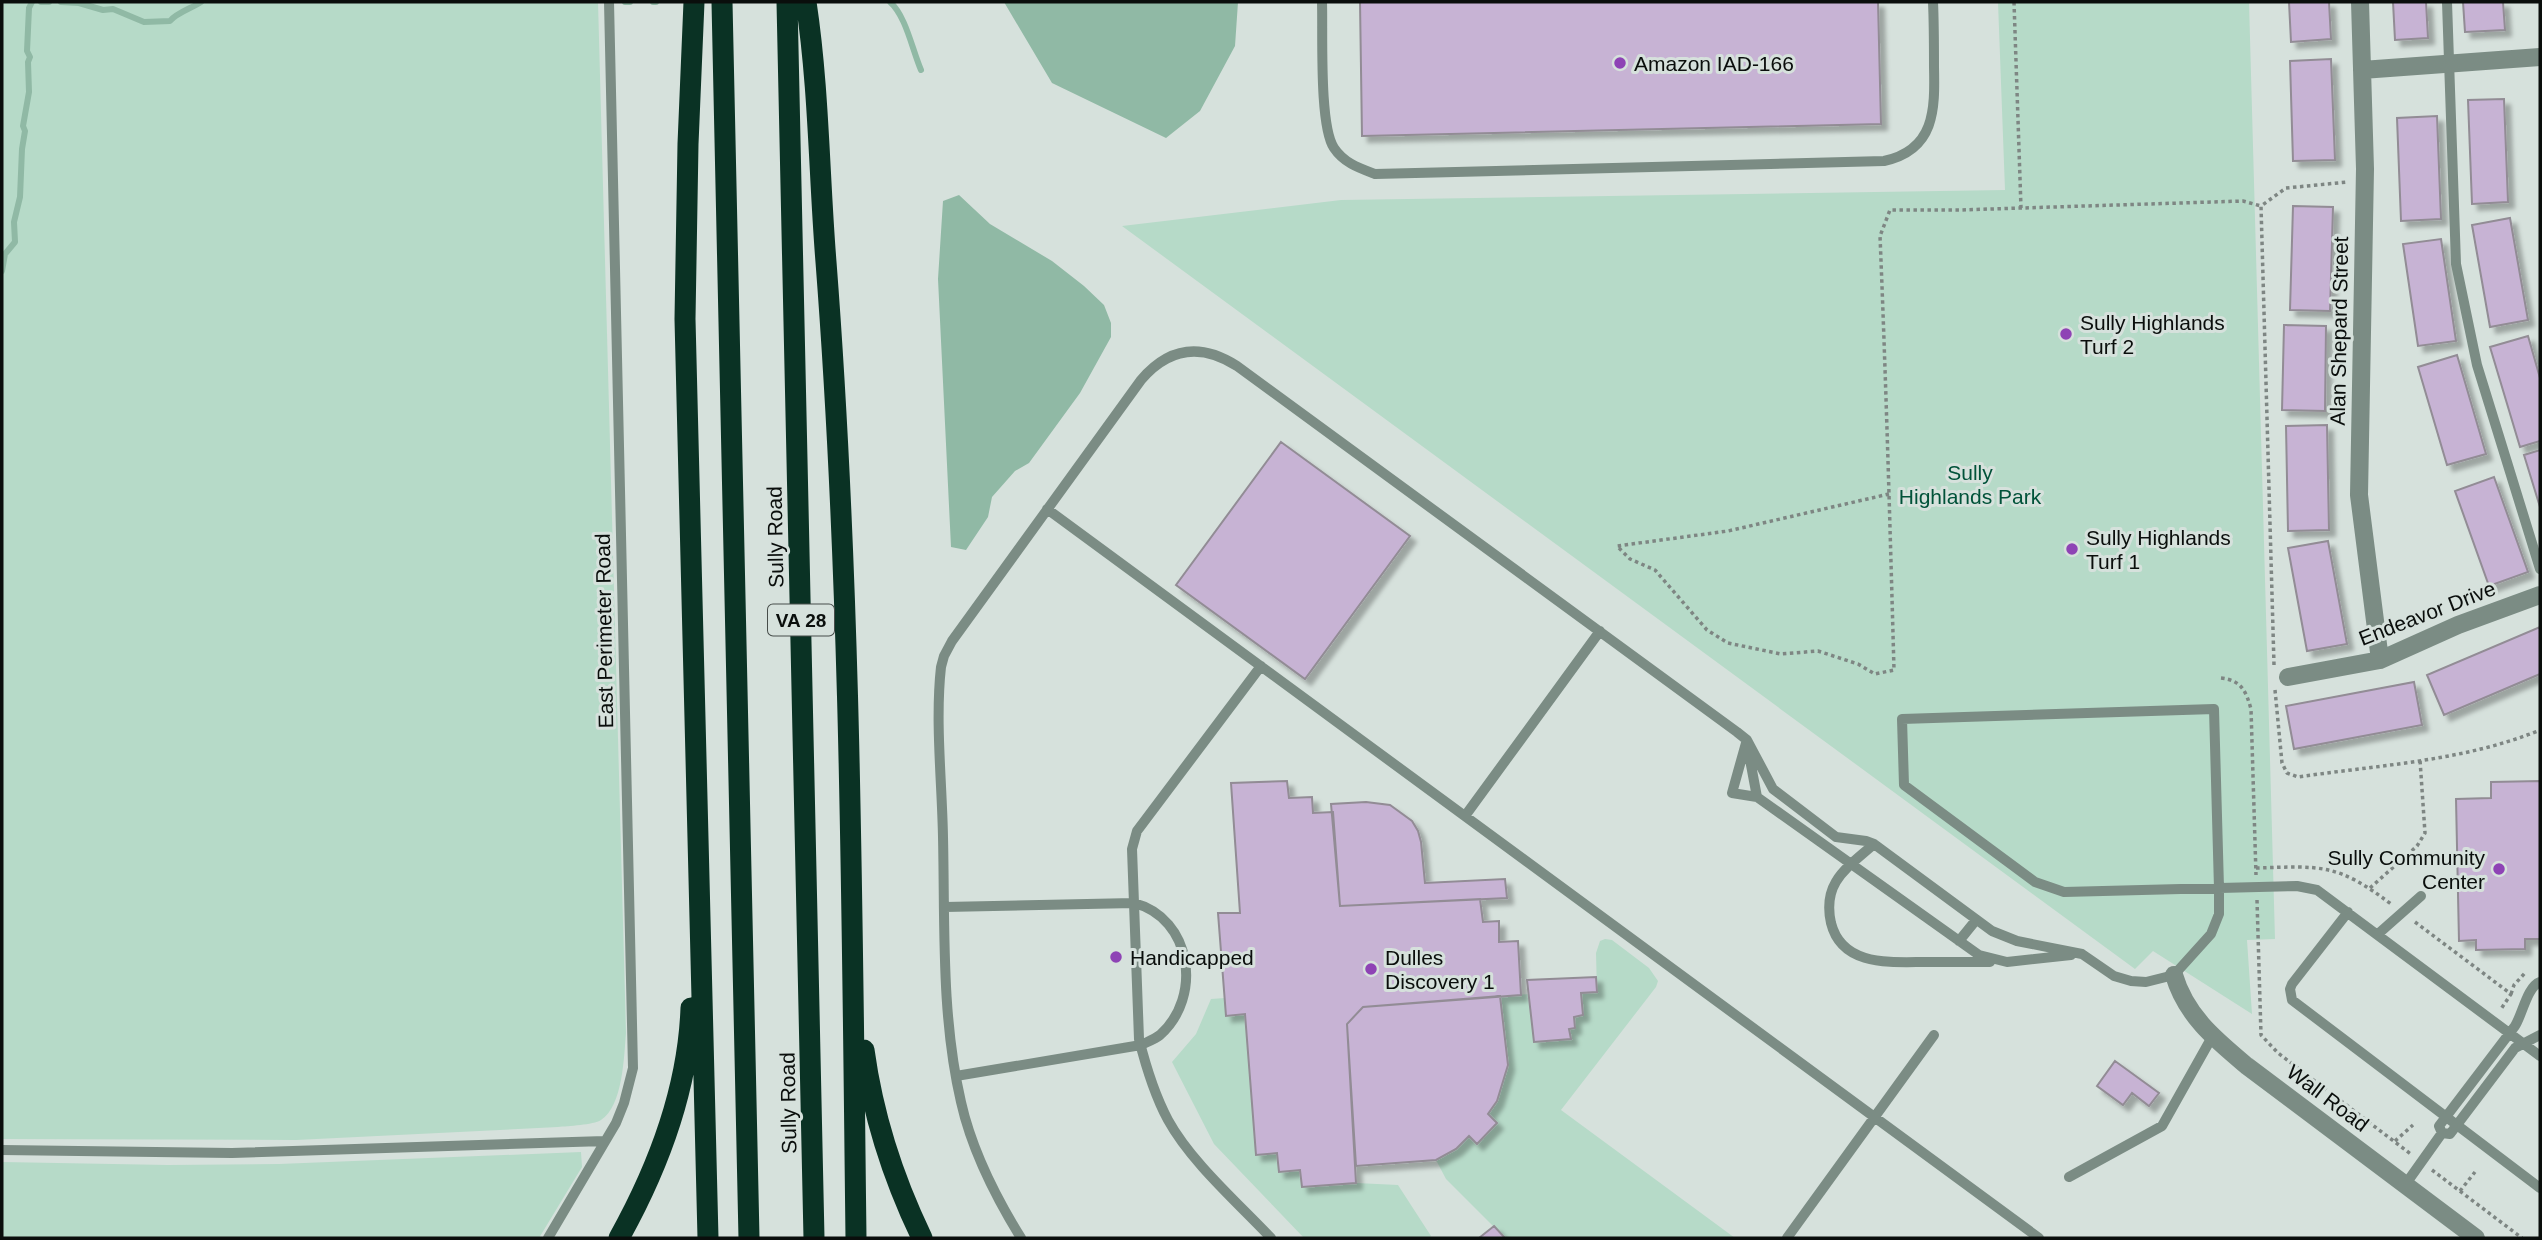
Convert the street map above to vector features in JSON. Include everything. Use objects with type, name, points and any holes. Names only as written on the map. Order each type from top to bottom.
[{"type":"highway","points":[[694,2],[685,319],[708,1238]]},
{"type":"highway","name":"Sully Road","points":[[722,2],[749,1238]]},
{"type":"highway","name":"Sully Road","points":[[787,2],[814,1238]]},
{"type":"highway","points":[[806,2],[815,59],[818,166],[839,438],[851,884],[856,1238]]},
{"type":"highway","points":[[618,1238],[645,1187],[665,1139],[683,1073],[691,1013],[692,929],[699,845]]},
{"type":"highway","points":[[851,884],[862,999],[863,1045],[873,1105],[895,1176],[922,1238]]},
{"type":"street","name":"Alan Shepard Street","points":[[2360,2],[2365,181],[2359,495],[2380,660]]},
{"type":"street","points":[[2362,70],[2540,57]]},
{"type":"street","name":"Endeavor Drive","points":[[2288,677],[2380,660],[2458,625],[2540,595]]},
{"type":"street","name":"Wall Road","points":[[2174,975],[2190,1011],[2212,1037],[2476,1238]]},
{"type":"lane","name":"East Perimeter Road","points":[[548,1238],[616,1123],[629,1086],[634,1037],[627,875],[609,2]]},
{"type":"lane","points":[[1322,2],[1325,126],[1334,148],[1342,157],[1351,165],[1375,174],[1871,161],[1901,157],[1913,150],[1923,137],[1935,104],[1933,2]]},
{"type":"lane","points":[[2447,2],[2456,264],[2477,365],[2540,569]]},
{"type":"lane","points":[[1021,1238],[977,1154],[961,1103],[948,1020],[940,690],[944,656],[1149,370],[1167,358],[1190,351],[1208,352],[1237,366],[1747,740],[1773,789],[1836,837],[1874,844],[1992,931],[2017,941],[2082,954],[2114,976],[2146,982],[2174,975],[2211,934],[2219,914],[2219,887],[2214,709],[1902,719],[1903,785],[2035,882],[2064,892],[2219,887],[2308,887],[2325,894],[2540,1056]]},
{"type":"lane","points":[[1047,509],[2039,1238]]},
{"type":"lane","points":[[1465,816],[1600,632]]},
{"type":"lane","points":[[1261,666],[1137,831],[1132,849],[1141,1045],[1156,1094],[1185,1145],[1271,1238]]},
{"type":"lane","points":[[1747,740],[1757,797]]},
{"type":"lane","points":[[1747,740],[1732,793],[1757,797],[1979,955],[2007,962]]},
{"type":"lane","points":[[1874,844],[1833,884],[1830,901],[1833,931],[1860,957],[1880,962],[2007,962],[2082,954]]},
{"type":"lane","points":[[2378,934],[2421,895]]},
{"type":"lane","points":[[945,907],[1134,903],[1145,905],[1168,923],[1177,936],[1185,955],[1187,971],[1184,992],[1173,1019],[1159,1035],[1141,1045],[956,1076]]},
{"type":"lane","points":[[2348,912],[2292,984],[2292,1000],[2540,1188]]},
{"type":"lane","points":[[1959,941],[1976,920]]},
{"type":"lane","points":[[2442,1133],[2439,1126],[2510,1033],[2524,1012],[2534,984],[2540,982]]},
{"type":"lane","points":[[1787,1238],[1934,1035]]},
{"type":"lane","points":[[2442,1133],[2450,1134],[2515,1048],[2540,1035]]},
{"type":"lane","points":[[2068,1177],[2162,1126],[2212,1037]]},
{"type":"lane","points":[[2405,1185],[2442,1133]]},
{"type":"lane","points":[[2,1150],[232,1153],[605,1141]]},
{"type":"path","points":[[2014,2],[2021,208]]},
{"type":"path","points":[[2260,206],[2286,188],[2365,181]]},
{"type":"path","points":[[1889,494],[1728,531],[1618,546],[1630,559],[1655,570],[1707,630],[1728,643],[1781,654],[1818,651],[1858,664],[1875,674],[1894,670],[1889,494],[1880,236],[1891,210],[2243,201],[2260,206]]},
{"type":"path","points":[[2260,206],[2276,706],[2282,764],[2287,773],[2298,777],[2463,754],[2540,730]]},
{"type":"path","points":[[2221,678],[2237,682],[2244,689],[2251,709],[2256,877]]},
{"type":"path","points":[[2370,888],[2417,846],[2425,833],[2420,760]]},
{"type":"path","points":[[2256,868],[2320,867],[2351,876],[2392,905]]},
{"type":"path","points":[[2257,900],[2261,1035],[2278,1053],[2406,1150]]},
{"type":"path","points":[[2415,922],[2511,994],[2499,1013]]},
{"type":"path","points":[[2395,1141],[2413,1125]]},
{"type":"path","points":[[2460,1191],[2474,1172]]},
{"type":"path","points":[[2437,1174],[2522,1238]]},
{"type":"green space","points":[[2,2],[598,2],[626,1033],[618,1092],[614,1104],[601,1120],[558,1127],[296,1140],[2,1139]]},
{"type":"green space","name":"Sully Highlands Park","points":[[1998,2],[2249,2],[2275,939],[2247,940],[2252,1014],[2153,951],[2135,969],[1122,226],[1341,200],[2005,190]]},
{"type":"green space","points":[[1612,940],[1649,968],[1658,981],[1561,1110],[1735,1238],[1505,1238],[1446,1179],[1436,1160],[1456,1149],[1469,1136],[1478,1144],[1497,1123],[1488,1114],[1497,1099],[1506,1071],[1506,1043],[1500,996],[1530,994],[1534,1041],[1570,1039],[1569,1029],[1575,1028],[1574,1017],[1581,993],[1597,992],[1596,953],[1600,941]]},
{"type":"green space","points":[[1225,998],[1227,1016],[1245,1014],[1256,1154],[1277,1153],[1300,1170],[1302,1187],[1356,1183],[1398,1185],[1431,1236],[1429,1238],[1304,1238],[1214,1144],[1172,1062],[1196,1034],[1211,999]]},
{"type":"green space","points":[[581,1152],[582,1167],[539,1238],[2,1238],[2,1162],[279,1164]]},
{"type":"shaded area","points":[[1004,2],[1238,2],[1235,46],[1200,111],[1166,138],[1052,83]]},
{"type":"shaded area","points":[[959,195],[990,224],[1052,261],[1084,286],[1104,305],[1111,323],[1111,337],[1080,393],[1029,463],[1015,471],[992,497],[988,517],[966,550],[951,547],[938,279],[943,201]]},
{"type":"building","name":"Amazon IAD-166","points":[[1360,2],[1878,2],[1881,124],[1362,136]]},
{"type":"building","points":[[2289,2],[2329,2],[2331,39],[2291,42]]},
{"type":"building","points":[[2393,2],[2426,2],[2428,38],[2395,40]]},
{"type":"building","points":[[2463,2],[2503,2],[2505,30],[2465,32]]},
{"type":"building","points":[[2331,59],[2335,160],[2293,161],[2290,61]]},
{"type":"building","points":[[2504,99],[2508,202],[2472,204],[2468,100]]},
{"type":"building","points":[[2437,116],[2441,219],[2401,221],[2397,118]]},
{"type":"building","points":[[2293,206],[2333,207],[2330,311],[2290,310]]},
{"type":"building","points":[[2510,218],[2528,320],[2490,327],[2472,225]]},
{"type":"building","points":[[2441,239],[2456,341],[2418,346],[2403,244]]},
{"type":"building","points":[[2284,325],[2326,326],[2325,411],[2282,410]]},
{"type":"building","points":[[2528,336],[2540,378],[2540,441],[2520,447],[2490,347]]},
{"type":"building","points":[[2457,355],[2486,454],[2447,465],[2418,367]]},
{"type":"building","points":[[2327,425],[2329,530],[2288,531],[2286,426]]},
{"type":"building","points":[[1281,442],[1410,536],[1305,679],[1176,585]]},
{"type":"building","points":[[2540,450],[2540,507],[2524,455]]},
{"type":"building","points":[[2494,477],[2528,572],[2489,586],[2455,491]]},
{"type":"building","points":[[2328,541],[2347,644],[2307,651],[2288,548]]},
{"type":"building","points":[[2540,627],[2540,674],[2444,715],[2427,675]]},
{"type":"building","points":[[2414,682],[2422,725],[2294,749],[2286,706]]},
{"type":"building","name":"Dulles Discovery 1","points":[[1287,781],[1289,798],[1312,797],[1313,813],[1333,812],[1340,906],[1480,899],[1483,922],[1499,921],[1499,942],[1518,941],[1521,995],[1363,1007],[1347,1024],[1356,1183],[1302,1187],[1300,1170],[1279,1172],[1277,1153],[1256,1155],[1245,1014],[1226,1016],[1218,913],[1240,913],[1231,783]]},
{"type":"building","name":"Sully Community Center","points":[[2540,781],[2540,939],[2525,939],[2525,949],[2476,950],[2476,940],[2459,941],[2456,799],[2491,798],[2491,782]]},
{"type":"building","points":[[1366,802],[1390,805],[1412,821],[1421,842],[1425,883],[1505,879],[1507,898],[1340,906],[1331,804]]},
{"type":"building","points":[[1596,977],[1597,992],[1581,993],[1583,1015],[1574,1017],[1575,1028],[1569,1029],[1571,1039],[1534,1042],[1527,980]]},
{"type":"building","points":[[1500,996],[1508,1065],[1497,1101],[1488,1114],[1497,1123],[1477,1144],[1469,1136],[1456,1149],[1436,1160],[1356,1166],[1347,1024],[1363,1007]]},
{"type":"building","points":[[2115,1061],[2159,1093],[2149,1106],[2132,1093],[2123,1105],[2097,1086]]},
{"type":"building","points":[[1494,1226],[1505,1238],[1479,1238]]},
{"type":"waterway","points":[[2,271],[5,254],[15,242],[14,222],[20,197],[25,131],[23,126],[29,92],[30,57],[27,51],[29,8],[32,2]]},
{"type":"waterway","points":[[41,2],[49,2]]},
{"type":"waterway","points":[[61,2],[79,3],[103,10],[113,9],[144,22],[170,21],[201,2]]},
{"type":"waterway","points":[[625,2],[630,2]]},
{"type":"waterway","points":[[890,2],[904,24],[921,70]]},
{"type":"place","name":"Amazon IAD-166","points":[[1620,63]]},
{"type":"place","name":"Sully Highlands Turf 2","points":[[2066,334]]},
{"type":"place","name":"Sully Highlands Turf 1","points":[[2072,549]]},
{"type":"place","name":"Sully Community Center","points":[[2499,869]]},
{"type":"place","name":"Handicapped","points":[[1116,957]]},
{"type":"place","name":"Dulles Discovery 1","points":[[1371,969]]}]
